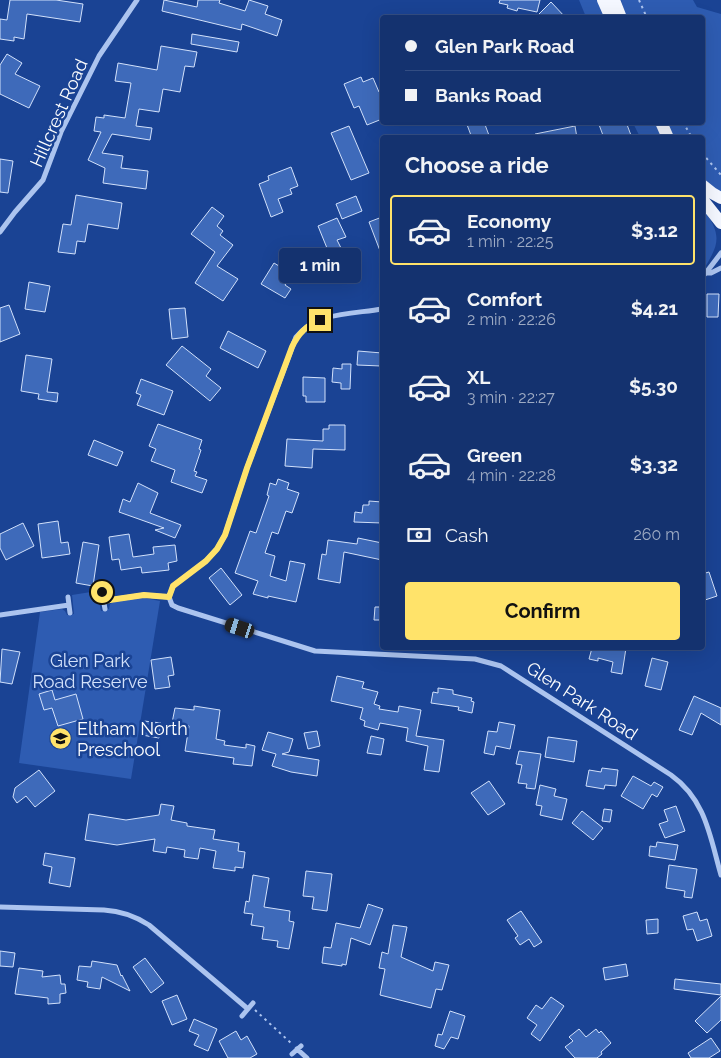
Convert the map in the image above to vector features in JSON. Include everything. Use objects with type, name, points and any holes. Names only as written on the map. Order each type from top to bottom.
[{"type":"main road","points":[[603,0],[610,15]]},
{"type":"main road","points":[[614,0],[621,15]]},
{"type":"main road","points":[[705,187],[721,198]]},
{"type":"main road","points":[[705,203],[721,223]]},
{"type":"street","name":"Hillcrest Road","points":[[0,232],[43,180],[61,132],[99,56],[137,0]]},
{"type":"street","points":[[705,273],[721,253]]},
{"type":"street","points":[[705,274],[712,273],[721,268]]},
{"type":"street","points":[[103,601],[144,595],[169,597],[173,586],[206,561],[217,549],[225,535],[247,468],[296,338],[304,329],[320,320],[380,309]]},
{"type":"street","points":[[102,592],[104,609]]},
{"type":"street","points":[[68,597],[70,613]]},
{"type":"street","name":"Glen Park Road","points":[[169,597],[170,602],[178,608],[315,651],[475,659],[501,666],[671,775],[684,786],[695,798],[703,813],[721,875]]},
{"type":"street","points":[[0,615],[69,605]]},
{"type":"street","points":[[0,907],[104,910],[134,916],[149,925],[251,1006],[242,1016]]},
{"type":"street","points":[[292,1054],[299,1048],[307,1058]]},
{"type":"path","points":[[639,0],[646,15]]},
{"type":"path","points":[[705,156],[721,174]]},
{"type":"path","points":[[251,1006],[299,1048]]},
{"type":"green space","points":[[579,0],[599,0],[607,15],[585,15]]},
{"type":"green space","points":[[621,0],[693,0],[697,7],[721,14],[721,193],[705,181],[705,135],[672,135],[667,125],[705,125],[705,15],[625,15]]},
{"type":"green space","points":[[634,125],[657,125],[661,135],[639,135]]},
{"type":"green space","points":[[705,211],[715,231],[716,244],[705,267]]},
{"type":"green space","name":"Glen Park Road Reserve","points":[[97,591],[101,611],[109,609],[110,604],[114,602],[144,598],[160,601],[131,779],[19,763],[40,612],[62,609],[67,615],[74,614],[72,595]]},
{"type":"building","points":[[10,0],[56,0],[83,4],[80,22],[27,14],[24,39],[14,37],[14,41],[0,39],[0,19],[7,20]]},
{"type":"building","points":[[164,0],[197,7],[198,0],[220,0],[219,3],[245,11],[249,0],[268,6],[265,14],[282,20],[277,36],[242,24],[241,30],[162,11]]},
{"type":"building","points":[[500,0],[540,0],[537,12],[518,8],[517,11],[507,8],[508,5],[499,3]]},
{"type":"building","points":[[551,2],[563,15],[538,15]]},
{"type":"building","points":[[192,34],[239,42],[237,52],[191,44]]},
{"type":"building","points":[[161,46],[197,52],[194,67],[185,66],[180,92],[163,89],[159,112],[139,109],[136,126],[152,128],[150,140],[112,134],[102,153],[123,156],[121,168],[148,171],[146,189],[103,183],[105,168],[88,160],[101,132],[94,131],[96,117],[104,118],[104,115],[125,118],[131,83],[115,81],[118,63],[157,70]]},
{"type":"building","points":[[7,54],[22,63],[15,74],[40,86],[29,108],[0,94],[0,65]]},
{"type":"building","points":[[361,77],[363,82],[373,78],[380,91],[380,120],[367,125],[359,106],[354,108],[344,84]]},
{"type":"building","points":[[467,125],[485,125],[489,135],[471,135]]},
{"type":"building","points":[[599,125],[627,125],[631,135],[603,135]]},
{"type":"building","points":[[349,126],[369,173],[351,180],[331,133]]},
{"type":"building","points":[[575,126],[576,135],[535,135]]},
{"type":"building","points":[[0,159],[13,161],[8,193],[0,192]]},
{"type":"building","points":[[291,167],[298,186],[290,189],[292,194],[278,199],[283,212],[271,217],[259,184],[269,180],[268,176]]},
{"type":"building","points":[[76,195],[122,203],[118,229],[88,224],[85,242],[77,241],[75,254],[58,252],[63,224],[71,225]]},
{"type":"building","points":[[356,196],[362,211],[342,219],[336,204]]},
{"type":"building","points":[[212,207],[224,216],[217,226],[223,231],[220,235],[233,245],[217,266],[238,279],[223,301],[195,283],[215,252],[191,234]]},
{"type":"building","points":[[337,218],[346,237],[337,240],[341,248],[329,253],[318,226]]},
{"type":"building","points":[[380,218],[380,251],[369,222]]},
{"type":"building","points":[[274,263],[292,274],[285,285],[291,289],[285,298],[261,284]]},
{"type":"building","points":[[29,282],[50,286],[45,312],[25,309]]},
{"type":"building","points":[[707,294],[719,294],[718,317],[707,317]]},
{"type":"building","points":[[9,305],[20,334],[0,342],[0,308]]},
{"type":"building","points":[[185,308],[188,337],[172,339],[169,309]]},
{"type":"building","points":[[228,331],[266,351],[258,368],[220,348]]},
{"type":"building","points":[[182,346],[211,369],[206,376],[221,388],[210,401],[166,365]]},
{"type":"building","points":[[358,351],[380,353],[380,366],[357,365]]},
{"type":"building","points":[[26,355],[52,359],[47,392],[58,393],[57,402],[38,399],[39,394],[21,391]]},
{"type":"building","points":[[342,364],[351,364],[350,389],[341,389],[341,383],[332,382],[333,368],[342,369]]},
{"type":"building","points":[[303,377],[325,378],[325,402],[306,402],[306,396],[303,396]]},
{"type":"building","points":[[141,379],[173,391],[164,415],[137,405],[141,395],[136,393]]},
{"type":"building","points":[[158,424],[202,440],[199,449],[201,450],[194,471],[197,472],[195,476],[207,480],[202,493],[171,482],[175,470],[151,461],[156,449],[149,446]]},
{"type":"building","points":[[329,425],[345,425],[345,450],[313,449],[312,468],[285,466],[287,439],[323,441],[323,429],[329,429]]},
{"type":"building","points":[[94,440],[123,452],[117,466],[88,455]]},
{"type":"building","points":[[278,479],[289,483],[287,489],[299,493],[292,513],[286,511],[278,534],[272,532],[265,553],[275,556],[270,576],[286,581],[290,561],[305,564],[296,602],[253,594],[258,581],[235,573],[250,531],[256,533],[269,496],[267,495],[270,483],[276,485]]},
{"type":"building","points":[[138,483],[158,493],[150,513],[181,525],[175,538],[155,530],[164,528],[119,512],[123,499],[130,502]]},
{"type":"building","points":[[369,501],[380,502],[380,523],[354,522],[355,512],[362,513],[363,505],[369,505]]},
{"type":"building","points":[[58,521],[61,543],[68,542],[70,554],[42,558],[38,524]]},
{"type":"building","points":[[23,523],[34,546],[6,560],[0,548],[0,534]]},
{"type":"building","points":[[129,534],[133,557],[154,554],[153,547],[175,545],[177,561],[168,563],[169,570],[142,573],[141,567],[121,570],[119,559],[112,560],[109,537]]},
{"type":"building","points":[[358,538],[380,543],[380,560],[344,552],[340,583],[318,579],[322,554],[326,555],[328,540],[357,544]]},
{"type":"building","points":[[83,542],[99,545],[93,586],[76,583]]},
{"type":"building","points":[[221,568],[242,595],[230,605],[209,578]]},
{"type":"building","points":[[709,572],[717,596],[705,600],[705,573]]},
{"type":"building","points":[[375,607],[380,607],[380,620],[374,620]]},
{"type":"building","points":[[2,649],[20,652],[12,684],[0,682]]},
{"type":"building","points":[[591,650],[626,650],[622,674],[611,672],[613,662],[598,658],[598,661],[589,659]]},
{"type":"building","points":[[171,657],[174,675],[168,676],[170,687],[155,689],[151,660]]},
{"type":"building","points":[[652,658],[668,662],[661,690],[645,686]]},
{"type":"building","points":[[337,676],[364,682],[362,688],[378,692],[374,704],[380,706],[379,709],[398,712],[399,706],[421,710],[416,736],[444,740],[439,772],[424,770],[428,746],[406,741],[408,728],[380,723],[378,730],[364,726],[365,721],[360,719],[363,708],[331,701]]},
{"type":"building","points":[[438,688],[453,690],[453,694],[472,698],[471,701],[474,702],[472,713],[458,710],[459,707],[431,703],[433,692],[438,693]]},
{"type":"building","points":[[52,690],[55,700],[76,694],[83,719],[58,726],[52,708],[44,710],[39,694]]},
{"type":"building","points":[[694,696],[721,708],[721,725],[701,713],[692,735],[679,730]]},
{"type":"building","points":[[194,706],[220,710],[216,739],[225,741],[224,745],[246,748],[246,744],[255,746],[252,766],[233,764],[234,758],[185,751],[189,726],[172,723],[175,708],[194,710]]},
{"type":"building","points":[[144,721],[161,723],[159,738],[142,735]]},
{"type":"building","points":[[499,722],[515,725],[510,749],[496,746],[494,755],[484,753],[488,731],[497,732]]},
{"type":"building","points":[[317,731],[320,746],[308,749],[304,733]]},
{"type":"building","points":[[268,732],[293,739],[289,752],[282,754],[319,760],[317,776],[291,772],[272,766],[276,754],[262,750]]},
{"type":"building","points":[[371,736],[384,739],[381,755],[367,753]]},
{"type":"building","points":[[548,737],[577,741],[574,762],[545,757]]},
{"type":"building","points":[[519,751],[541,754],[535,789],[526,788],[527,784],[518,783],[522,765],[516,764]]},
{"type":"building","points":[[602,768],[618,770],[616,786],[605,785],[604,789],[586,786],[589,770],[601,772]]},
{"type":"building","points":[[39,770],[55,791],[35,807],[26,796],[17,803],[13,797],[15,788]]},
{"type":"building","points":[[633,776],[651,786],[654,782],[663,787],[657,797],[652,794],[643,809],[621,796]]},
{"type":"building","points":[[489,781],[505,804],[488,815],[471,793]]},
{"type":"building","points":[[540,785],[556,789],[554,796],[567,799],[562,820],[540,815],[542,806],[536,805]]},
{"type":"building","points":[[161,804],[174,806],[171,820],[187,823],[187,826],[215,830],[213,839],[239,843],[238,851],[245,852],[243,868],[235,867],[235,871],[213,868],[216,851],[200,848],[198,859],[184,857],[185,850],[167,847],[166,853],[153,851],[155,839],[117,845],[85,840],[89,814],[126,820],[159,815]]},
{"type":"building","points":[[676,806],[685,831],[665,838],[659,824],[668,821],[664,810]]},
{"type":"building","points":[[604,809],[612,810],[610,822],[602,821]]},
{"type":"building","points":[[582,811],[603,828],[593,840],[572,823]]},
{"type":"building","points":[[657,842],[678,845],[675,860],[649,856],[650,846],[656,847]]},
{"type":"building","points":[[45,853],[75,858],[70,887],[49,883],[52,867],[43,865]]},
{"type":"building","points":[[669,865],[697,869],[692,898],[684,897],[685,891],[666,888]]},
{"type":"building","points":[[306,871],[332,874],[327,911],[312,909],[314,897],[303,896]]},
{"type":"building","points":[[253,875],[269,878],[264,907],[290,911],[289,921],[294,922],[289,949],[277,947],[278,941],[262,939],[264,927],[251,925],[253,914],[244,913],[246,901],[249,902]]},
{"type":"building","points":[[368,904],[383,909],[370,945],[351,938],[346,965],[322,963],[324,947],[331,948],[336,923],[360,928]]},
{"type":"building","points":[[521,911],[542,942],[534,947],[529,939],[520,945],[515,938],[518,936],[507,920]]},
{"type":"building","points":[[697,912],[700,921],[707,919],[712,936],[697,941],[693,929],[687,930],[683,916]]},
{"type":"building","points":[[658,919],[658,933],[647,934],[646,920]]},
{"type":"building","points":[[393,925],[407,927],[401,957],[433,971],[435,962],[449,965],[442,990],[436,989],[431,1008],[380,995],[385,969],[379,968],[382,952],[388,954]]},
{"type":"building","points":[[0,951],[15,953],[13,967],[0,966]]},
{"type":"building","points":[[145,958],[164,983],[151,993],[133,967]]},
{"type":"building","points":[[92,961],[117,965],[130,991],[102,977],[100,989],[87,987],[88,982],[77,980],[79,966],[91,967]]},
{"type":"building","points":[[626,964],[628,976],[605,980],[603,968]]},
{"type":"building","points":[[19,968],[43,971],[42,977],[60,975],[61,984],[65,984],[66,993],[60,994],[60,1003],[48,1004],[48,998],[15,994]]},
{"type":"building","points":[[675,979],[721,984],[721,995],[674,989]]},
{"type":"building","points":[[177,995],[187,1019],[172,1025],[162,1001]]},
{"type":"building","points":[[721,996],[721,1020],[707,1033],[695,1021]]},
{"type":"building","points":[[551,997],[564,1006],[540,1041],[531,1034],[537,1025],[527,1018],[536,1005],[542,1009]]},
{"type":"building","points":[[450,1011],[465,1016],[458,1039],[451,1037],[444,1049],[435,1046],[438,1034],[442,1035]]},
{"type":"building","points":[[194,1019],[217,1029],[208,1051],[194,1045],[199,1035],[189,1031]]},
{"type":"building","points":[[579,1029],[586,1037],[596,1029],[599,1033],[601,1031],[611,1043],[597,1058],[575,1058],[565,1047],[573,1041],[569,1037]]},
{"type":"building","points":[[236,1031],[241,1040],[247,1036],[257,1054],[250,1058],[228,1058],[219,1041]]},
{"type":"building","points":[[711,1038],[720,1051],[709,1058],[691,1058],[688,1053]]},
{"type":"place","name":"Eltham North Preschool","points":[[61,739]]},
{"type":"route","points":[[102,592],[103,601],[144,595],[169,597],[173,586],[200,567],[212,555],[221,543],[228,528],[247,468],[296,338],[304,329],[320,320]]}]
